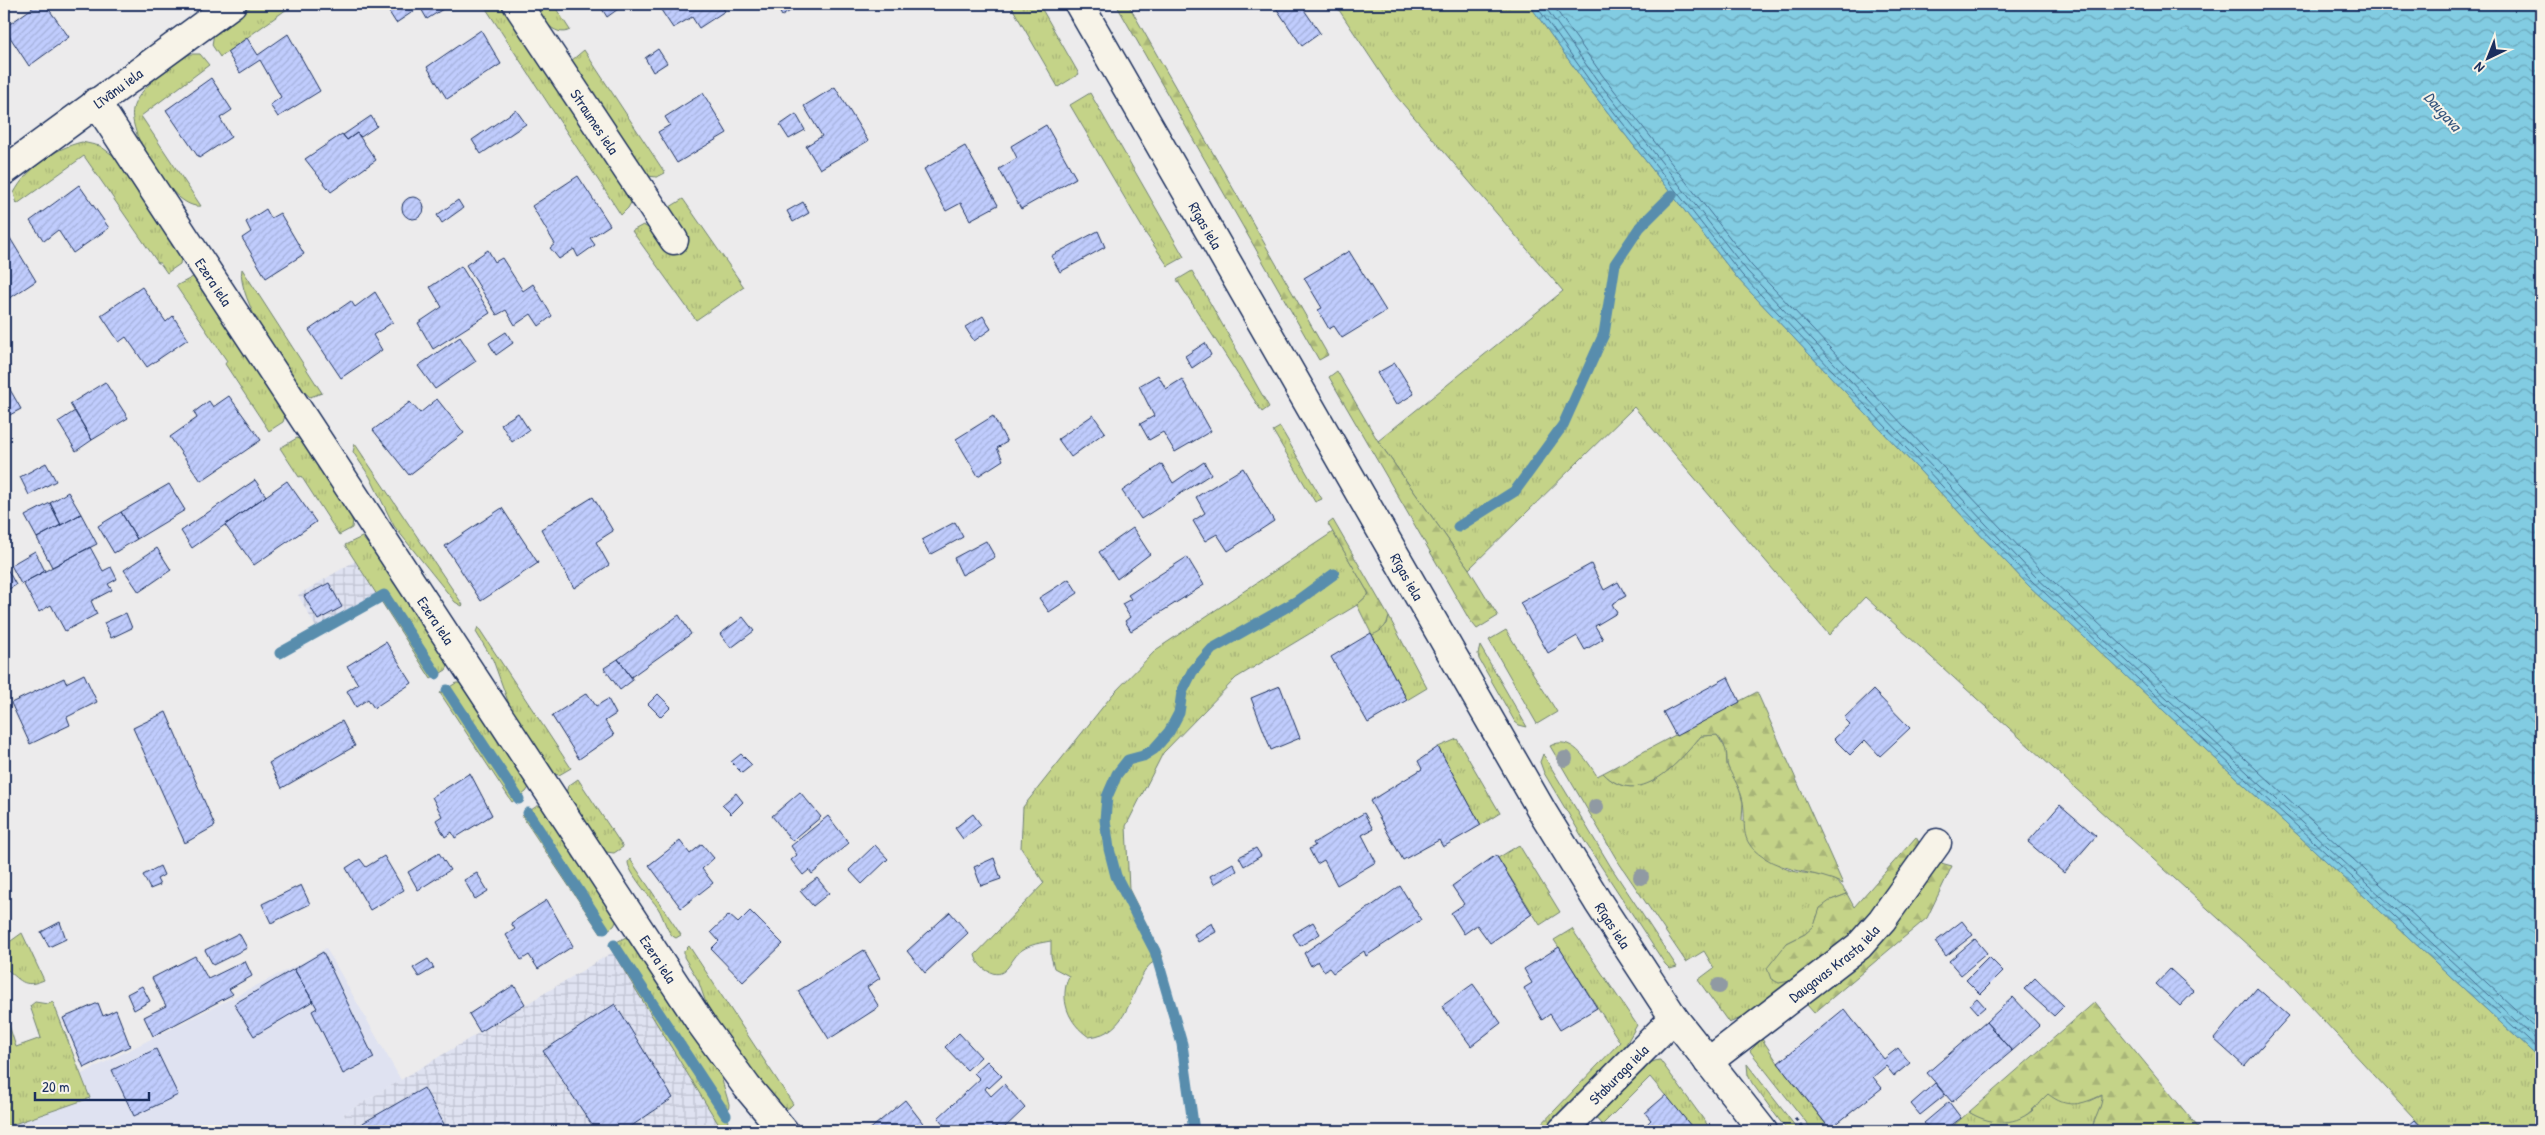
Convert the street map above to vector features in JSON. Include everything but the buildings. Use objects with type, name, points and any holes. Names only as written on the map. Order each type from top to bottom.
[{"type":"street","name":"Līvānu iela","points":[[4,171],[232,4]]},
{"type":"street","name":"Straumes iela","points":[[517,4],[674,240]]},
{"type":"street","name":"Rīgas iela","points":[[1080,4],[1509,755],[1598,902],[1674,1018],[1763,1131]]},
{"type":"street","name":"Ezera iela","points":[[96,102],[770,1126]]},
{"type":"street","name":"Daugavas Krasta iela","points":[[1708,1062],[1859,946],[1882,920],[1937,843]]},
{"type":"street","name":"Staburaga iela","points":[[1562,1131],[1674,1018]]},
{"type":"shaded area","points":[[355,561],[376,595],[317,629],[298,595]]},
{"type":"shaded area","points":[[326,948],[401,1080],[344,1114],[353,1131],[10,1131],[8,1126],[90,1099],[82,1074],[303,962]]},
{"type":"shaded area","points":[[613,952],[719,1125],[719,1131],[353,1131],[344,1114]]},
{"type":"green space","points":[[254,4],[294,4],[220,57],[212,45],[214,33]]},
{"type":"green space","points":[[483,4],[508,4],[633,199],[621,215]]},
{"type":"green space","points":[[530,4],[553,4],[570,30],[564,32],[552,28]]},
{"type":"green space","points":[[1010,4],[1039,4],[1079,74],[1058,87]]},
{"type":"green space","points":[[1116,4],[1128,4],[1328,355],[1319,360]]},
{"type":"green space","points":[[1335,4],[1529,4],[1588,87],[1738,279],[2028,585],[2541,1060],[2541,1131],[2426,1131],[2285,979],[1865,597],[1829,635],[1634,407],[1469,569],[1378,441],[1563,291],[1396,96]]},
{"type":"green space","points":[[584,50],[665,173],[657,177],[647,176],[571,61]]},
{"type":"green space","points":[[190,54],[200,54],[209,65],[141,116],[201,206],[190,204],[178,196],[166,184],[145,152],[133,121],[133,109],[141,93],[156,78]]},
{"type":"green space","points":[[1090,93],[1184,257],[1168,266],[1146,234],[1070,105]]},
{"type":"green space","points":[[82,142],[100,146],[114,156],[181,258],[180,264],[167,273],[158,263],[84,156],[17,204],[14,193],[34,167],[52,154]]},
{"type":"green space","points":[[683,199],[744,287],[696,320],[632,231],[643,225],[652,230],[670,207]]},
{"type":"green space","points":[[242,269],[322,393],[310,397],[277,356],[255,317],[247,298],[242,281]]},
{"type":"green space","points":[[1192,271],[1269,407],[1262,412],[1177,280]]},
{"type":"green space","points":[[193,277],[286,413],[283,422],[269,431],[225,364],[227,361],[176,286]]},
{"type":"green space","points":[[1337,371],[1378,441],[1469,569],[1498,616],[1477,629],[1469,619],[1329,377]]},
{"type":"green space","points":[[1280,427],[1322,499],[1315,502],[1273,431]]},
{"type":"green space","points":[[297,438],[303,442],[353,519],[352,528],[339,535],[301,476],[299,477],[280,448]]},
{"type":"green space","points":[[355,444],[462,606],[455,602],[394,526],[370,477],[353,452]]},
{"type":"green space","points":[[1333,520],[1389,617],[1383,628],[1372,635],[1357,605],[1369,594],[1328,524]]},
{"type":"green space","points":[[1333,532],[1369,594],[1357,605],[1236,678],[1163,753],[1126,826],[1129,889],[1163,957],[1147,968],[1120,1020],[1102,1034],[1089,1037],[1076,1025],[1067,1010],[1065,993],[1069,976],[1054,968],[1051,956],[1051,941],[1032,945],[1022,950],[1004,971],[996,974],[985,969],[975,955],[1044,883],[1021,848],[1023,807],[1113,694],[1157,649]]},
{"type":"green space","points":[[362,537],[398,581],[449,664],[446,670],[431,679],[345,545]]},
{"type":"green space","points":[[1389,617],[1427,688],[1407,700],[1372,635],[1387,624]]},
{"type":"green space","points":[[478,627],[571,768],[559,775],[553,774],[513,715],[493,660],[476,632]]},
{"type":"green space","points":[[1506,630],[1557,712],[1537,724],[1489,640]]},
{"type":"green space","points":[[1480,646],[1527,727],[1515,722],[1479,659]]},
{"type":"green space","points":[[456,683],[463,683],[530,786],[526,792],[512,802],[440,693]]},
{"type":"green space","points":[[1757,692],[1843,884],[1772,862],[1755,851],[1749,844],[1746,838],[1742,797],[1728,767],[1722,741],[1717,735],[1701,736],[1669,770],[1644,785],[1630,787],[1617,783],[1603,773]]},
{"type":"green space","points":[[1717,735],[1726,749],[1727,765],[1738,784],[1743,803],[1742,820],[1765,851],[1775,862],[1787,869],[1825,876],[1834,880],[1841,885],[1847,894],[1831,900],[1817,916],[1815,926],[1805,934],[1787,943],[1810,972],[1746,1016],[1729,1023],[1698,980],[1714,968],[1704,951],[1686,962],[1617,860],[1550,746],[1565,743],[1571,746],[1583,756],[1597,776],[1603,773],[1616,783],[1630,787],[1643,785],[1656,779],[1681,758],[1701,736]]},
{"type":"green space","points":[[1457,739],[1500,813],[1481,825],[1438,747]]},
{"type":"green space","points":[[1543,754],[1611,867],[1677,967],[1670,969],[1665,964],[1587,845],[1544,773],[1540,762]]},
{"type":"green space","points":[[578,779],[623,847],[614,853],[606,852],[601,848],[566,793],[568,786]]},
{"type":"green space","points":[[537,806],[542,806],[617,920],[614,926],[601,934],[522,816]]},
{"type":"green space","points":[[1916,837],[1921,846],[1875,914],[1810,972],[1791,981],[1779,983],[1771,979],[1767,968],[1787,943],[1805,934],[1814,926],[1820,908],[1831,900],[1847,894],[1854,907]]},
{"type":"green space","points":[[1519,845],[1560,912],[1540,925],[1498,858]]},
{"type":"green space","points":[[630,859],[681,935],[676,938],[670,933],[658,908],[632,872],[628,862]]},
{"type":"green space","points":[[1941,863],[1952,866],[1927,918],[1814,1013],[1807,1005],[1860,957],[1934,865]]},
{"type":"green space","points":[[1572,929],[1637,1025],[1625,1046],[1547,1131],[1535,1131],[1620,1042],[1554,940]]},
{"type":"green space","points":[[22,933],[44,980],[37,983],[22,982],[4,967],[4,946]]},
{"type":"green space","points":[[626,937],[630,938],[705,1048],[721,1077],[729,1104],[727,1131],[719,1131],[719,1125],[609,946]]},
{"type":"green space","points":[[689,946],[793,1104],[789,1108],[783,1108],[776,1103],[724,1035],[707,1006],[698,980],[684,957],[684,951]]},
{"type":"green space","points":[[35,1002],[48,1004],[53,1002],[90,1098],[8,1126],[10,1131],[7,1131],[4,1122],[4,1009],[16,1047],[41,1038],[30,1006]]},
{"type":"green space","points":[[2095,1002],[2201,1131],[2091,1131],[2101,1104],[2102,1095],[2081,1103],[2068,1104],[2048,1094],[2024,1116],[2009,1122],[1984,1119],[1969,1112]]},
{"type":"green space","points":[[1762,1039],[1778,1063],[1828,1127],[1823,1131],[1813,1131],[1750,1051]]},
{"type":"green space","points":[[1660,1060],[1712,1131],[1695,1131],[1650,1077],[1602,1125],[1594,1116],[1634,1074],[1652,1062]]},
{"type":"green space","points":[[1747,1064],[1799,1131],[1789,1131],[1786,1129],[1752,1083],[1748,1075]]},
{"type":"green space","points":[[2048,1094],[2090,1101],[2103,1095],[2102,1104],[2091,1131],[1947,1131],[1969,1112],[1992,1120],[2018,1118],[2032,1111]]},
{"type":"water","name":"Daugava","points":[[1529,4],[2541,4],[2541,1060],[2028,585],[1738,279],[1588,87]]},
{"type":"waterway","points":[[1458,527],[1515,491],[1563,425],[1604,334],[1615,264],[1640,227],[1672,195]]},
{"type":"waterway","points":[[1194,1131],[1182,1044],[1155,951],[1116,876],[1109,849],[1105,820],[1107,797],[1117,774],[1128,760],[1143,756],[1154,749],[1169,732],[1179,713],[1182,692],[1192,672],[1212,649],[1297,601],[1334,574]]},
{"type":"waterway","points":[[280,653],[384,595],[436,674]]},
{"type":"waterway","points":[[447,690],[519,799]]},
{"type":"waterway","points":[[528,813],[604,929]]},
{"type":"waterway","points":[[614,945],[726,1115]]}]
